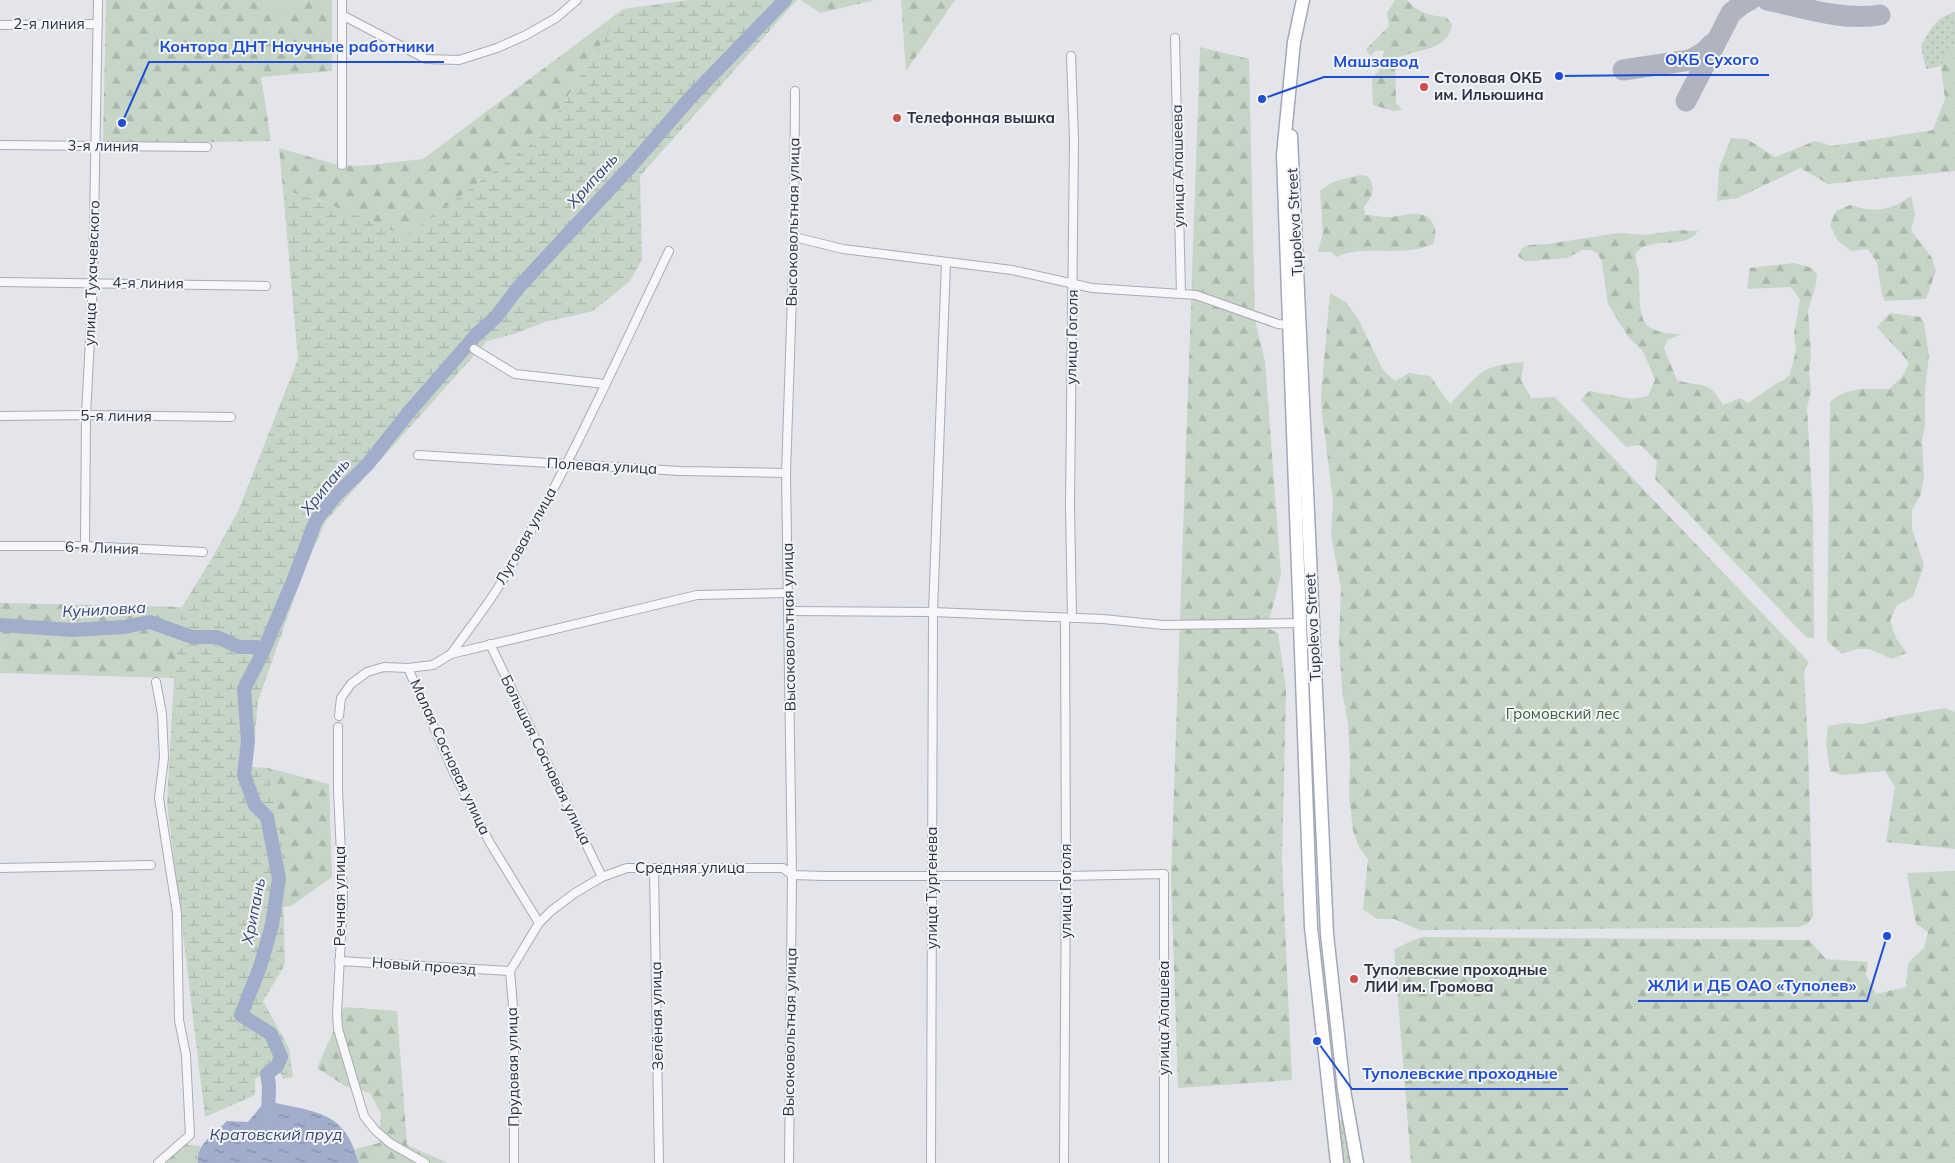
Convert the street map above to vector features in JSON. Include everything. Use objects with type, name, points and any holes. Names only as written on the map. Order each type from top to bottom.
[{"type":"main road","name":"Tupoleva Street","points":[[1303,0],[1294,42],[1282,155],[1311,927],[1337,1163]]},
{"type":"main road","name":"Tupoleva Street","points":[[1288,88],[1327,934],[1344,1090],[1358,1163]]},
{"type":"street","name":"улица Тухачевского","points":[[84,546],[86,415],[93,282],[98,0]]},
{"type":"street","points":[[342,0],[342,165]]},
{"type":"street","points":[[342,15],[426,59],[459,60],[497,48],[526,35],[556,18],[574,5],[577,0]]},
{"type":"street","name":"2-я линия","points":[[0,25],[98,24]]},
{"type":"street","name":"улица Алашеева","points":[[1175,38],[1181,294]]},
{"type":"street","name":"улица Гоголя","points":[[1064,1163],[1074,140],[1071,56]]},
{"type":"street","name":"Высоковольтная улица","points":[[789,1163],[792,875],[786,473],[794,237],[795,91]]},
{"type":"street","name":"3-я линия","points":[[0,145],[207,147]]},
{"type":"street","points":[[794,237],[843,249],[1012,270],[1073,285],[1196,295],[1278,324],[1288,325]]},
{"type":"street","name":"Луговая улица","points":[[451,654],[499,587],[566,464],[669,251]]},
{"type":"street","name":"улица Тургенева","points":[[931,1163],[933,612],[946,262]]},
{"type":"street","name":"4-я линия","points":[[0,282],[266,286]]},
{"type":"street","points":[[474,350],[515,374],[605,384]]},
{"type":"street","name":"5-я линия","points":[[0,416],[231,417]]},
{"type":"street","name":"Полевая улица","points":[[418,455],[680,471],[786,473]]},
{"type":"street","name":"6-я Линия","points":[[0,546],[84,546],[203,552]]},
{"type":"street","points":[[339,716],[341,698],[351,684],[367,672],[384,667],[408,668],[433,665],[451,654],[697,595],[788,593]]},
{"type":"street","points":[[789,611],[933,612],[1068,618],[1163,625],[1301,623]]},
{"type":"street","name":"Большая Сосновая улица","points":[[490,644],[602,877]]},
{"type":"street","name":"Малая Сосновая улица","points":[[408,668],[454,773],[490,843],[539,923]]},
{"type":"street","points":[[156,682],[162,714],[164,758],[159,798],[177,913],[179,1020],[186,1055],[190,1135],[158,1163]]},
{"type":"street","name":"Речная улица","points":[[338,727],[338,790],[343,898],[339,961],[338,1029],[364,1116],[375,1130],[390,1143],[425,1163]]},
{"type":"street","points":[[0,868],[151,865]]},
{"type":"street","name":"Средняя улица","points":[[510,971],[539,923],[551,910],[602,877],[627,868],[783,868],[792,875],[1066,876],[1164,874]]},
{"type":"street","name":"Зелёная улица","points":[[654,869],[659,1163]]},
{"type":"street","name":"улица Алашева","points":[[1164,874],[1164,1163]]},
{"type":"street","name":"Новый проезд","points":[[339,961],[510,971]]},
{"type":"street","name":"Прудовая улица","points":[[510,971],[514,1018],[514,1163]]},
{"type":"green space","points":[[106,0],[332,0],[332,71],[261,77],[271,141],[103,144]]},
{"type":"green space","points":[[277,0],[299,0],[299,9],[277,10]]},
{"type":"green space","points":[[689,0],[797,0],[640,176],[642,259],[630,281],[593,311],[545,322],[514,334],[487,341],[326,521],[306,565],[258,701],[252,767],[268,768],[282,846],[285,965],[263,1001],[289,1048],[293,1077],[283,1079],[277,1065],[255,1079],[255,1095],[205,1117],[167,802],[174,678],[182,607],[239,509],[298,359],[283,190],[319,200],[406,236],[544,134],[623,9]]},
{"type":"green space","points":[[801,0],[875,0],[820,13]]},
{"type":"green space","points":[[901,0],[955,0],[906,71]]},
{"type":"green space","points":[[1395,0],[1407,0],[1420,11],[1430,15],[1446,17],[1452,24],[1449,33],[1438,45],[1395,59],[1396,103],[1402,110],[1393,111],[1373,105],[1372,79],[1382,66],[1384,50],[1376,51],[1370,56],[1366,49],[1389,26],[1387,13]]},
{"type":"green space","points":[[623,9],[544,134],[406,237],[319,200],[283,190],[279,148],[338,165],[360,166],[423,159]]},
{"type":"green space","points":[[1955,12],[1955,50],[1949,51],[1941,66],[1926,69],[1921,47],[1924,41],[1938,21],[1948,14]]},
{"type":"green space","points":[[1200,47],[1249,59],[1255,320],[1265,361],[1281,575],[1267,628],[1278,633],[1286,690],[1282,861],[1292,1080],[1178,1088],[1171,877]]},
{"type":"green space","points":[[1955,50],[1955,171],[1828,184],[1800,168],[1738,198],[1717,201],[1719,168],[1731,138],[1747,139],[1775,157],[1815,141],[1832,146],[1933,130],[1945,99],[1941,66],[1949,51]]},
{"type":"green space","points":[[1360,175],[1368,176],[1373,188],[1370,200],[1364,207],[1365,215],[1388,217],[1412,214],[1424,215],[1428,217],[1435,227],[1433,244],[1409,250],[1358,251],[1337,257],[1331,252],[1318,252],[1323,232],[1320,190],[1335,181]]},
{"type":"green space","points":[[1911,196],[1915,214],[1911,230],[1932,258],[1936,271],[1926,299],[1885,301],[1882,295],[1877,263],[1868,249],[1851,251],[1838,241],[1830,225],[1836,211],[1850,205],[1875,210],[1889,208]]},
{"type":"green space","points":[[1680,230],[1698,231],[1684,241],[1649,245],[1641,248],[1635,254],[1639,273],[1642,316],[1644,322],[1655,330],[1682,334],[1667,340],[1664,348],[1677,380],[1710,388],[1723,405],[1740,398],[1748,403],[1784,380],[1790,374],[1796,350],[1794,333],[1800,300],[1791,287],[1747,289],[1750,268],[1794,263],[1812,268],[1817,275],[1808,311],[1811,391],[1807,408],[1813,510],[1814,638],[1807,638],[1655,479],[1657,461],[1640,445],[1626,447],[1581,400],[1589,391],[1632,399],[1648,396],[1655,380],[1643,351],[1629,338],[1608,304],[1602,262],[1598,254],[1591,250],[1582,250],[1567,258],[1533,261],[1524,261],[1518,256],[1522,248],[1529,245],[1548,244],[1618,233],[1646,235]]},
{"type":"green space","name":"Громовский лес","points":[[1330,293],[1347,303],[1359,321],[1383,370],[1395,381],[1409,373],[1430,376],[1450,404],[1474,379],[1488,369],[1509,363],[1524,362],[1521,380],[1531,398],[1555,397],[1809,662],[1804,670],[1813,917],[1807,924],[1799,927],[1420,930],[1394,919],[1377,919],[1363,909],[1368,859],[1359,847],[1353,831],[1349,794],[1348,724],[1342,690],[1339,640],[1341,589],[1331,535],[1333,501],[1321,395]]},
{"type":"green space","points":[[1890,313],[1921,317],[1924,323],[1929,356],[1925,389],[1925,425],[1922,441],[1924,476],[1921,494],[1912,510],[1912,529],[1924,565],[1913,597],[1897,605],[1890,621],[1896,638],[1907,653],[1891,659],[1867,649],[1856,649],[1842,654],[1827,641],[1830,402],[1844,393],[1858,389],[1889,389],[1902,377],[1909,363],[1877,327]]},
{"type":"green space","points":[[0,603],[182,607],[174,678],[0,673]]},
{"type":"green space","points":[[1945,708],[1955,712],[1955,849],[1886,842],[1895,787],[1885,771],[1843,775],[1830,771],[1826,744],[1828,726],[1845,723],[1862,724]]},
{"type":"green space","points":[[268,768],[329,784],[332,877],[291,906],[283,907],[282,846]]},
{"type":"green space","points":[[1955,871],[1955,1163],[1411,1163],[1394,949],[1421,937],[1809,940],[1826,959],[1868,962],[1866,975],[1876,994],[1906,987],[1908,963],[1924,948],[1928,932],[1916,924],[1907,873]]},
{"type":"green space","points":[[344,1007],[397,1011],[407,1145],[448,1163],[359,1163],[355,1149],[379,1143],[381,1114],[370,1093],[345,1086],[317,1068]]},
{"type":"green space","points":[[1342,1120],[1350,1163],[1342,1163],[1338,1121]]},
{"type":"green space","points":[[182,1144],[201,1146],[197,1155],[198,1163],[164,1163]]},
{"type":"water","name":"Кратовский пруд","points":[[276,1103],[318,1113],[329,1118],[346,1134],[359,1163],[198,1163],[198,1157],[203,1145],[227,1121],[248,1122],[262,1105]]},
{"type":"waterway","name":"Хрипань","points":[[268,1122],[269,1085],[267,1074],[277,1066],[281,1057],[271,1034],[241,1015],[260,967],[272,925],[279,878],[267,817],[255,805],[244,775],[248,741],[244,689],[262,654],[294,579],[316,520],[336,495],[367,465],[409,412],[476,335],[496,317],[517,289],[632,165],[690,98],[785,0]]},
{"type":"waterway","name":"Куниловка","points":[[0,625],[72,630],[124,627],[150,622],[192,637],[217,637],[239,647],[256,647],[262,654]]},
{"type":"taxiway","points":[[1686,101],[1731,13],[1750,0]]},
{"type":"taxiway","points":[[1767,0],[1838,15],[1880,15]]},
{"type":"taxiway","points":[[1623,70],[1690,60],[1703,53],[1712,44]]},
{"type":"place","name":"ОКБ Сухого","points":[[1559,76]]},
{"type":"place","name":"Столовая ОКБ им. Ильюшина","points":[[1424,87]]},
{"type":"place","name":"Машзавод","points":[[1262,99]]},
{"type":"place","name":"Телефонная вышка","points":[[897,118]]},
{"type":"place","name":"Контора ДНТ Научные работники","points":[[122,123]]},
{"type":"place","name":"ЖЛИ и ДБ ОАО «Туполев»","points":[[1887,936]]},
{"type":"place","name":"Туполевские проходные ЛИИ им. Громова","points":[[1354,979]]},
{"type":"place","name":"Туполевские проходные","points":[[1317,1041]]}]
